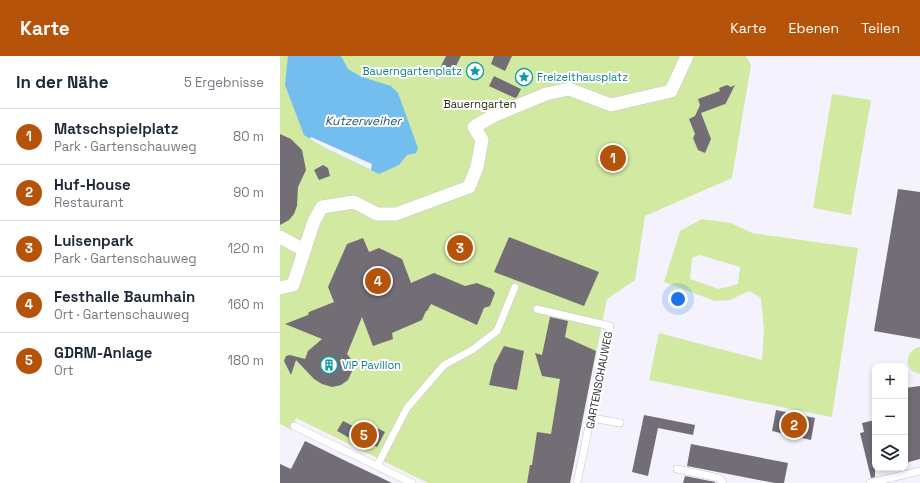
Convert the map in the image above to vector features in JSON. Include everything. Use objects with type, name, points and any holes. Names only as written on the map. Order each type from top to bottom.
[{"type":"street","points":[[280,288],[293,285],[314,221],[322,207],[354,202],[377,214],[396,214],[469,187],[477,167],[482,140],[474,127],[492,116],[546,94],[569,89],[611,105],[671,91],[687,56]]},
{"type":"street","points":[[280,237],[304,250]]},
{"type":"lane","points":[[377,466],[407,408],[444,365],[472,350],[497,331],[515,287]]},
{"type":"lane","name":"GARTENSCHAUWEG","points":[[537,309],[610,326],[592,418],[577,483]]},
{"type":"lane","points":[[592,418],[620,423]]},
{"type":"lane","points":[[294,426],[412,483]]},
{"type":"lane","points":[[677,469],[719,478],[723,483]]},
{"type":"lane","points":[[870,483],[920,471]]},
{"type":"green space","name":"Bauerngarten","points":[[280,56],[746,56],[751,65],[732,178],[645,216],[635,280],[607,299],[570,483],[428,483],[296,418],[292,430],[280,424]]},
{"type":"green space","points":[[832,94],[871,100],[851,215],[813,208]]},
{"type":"green space","points":[[702,219],[731,223],[752,233],[858,248],[831,417],[649,380],[659,333],[762,360],[764,330],[761,298],[749,291],[730,300],[715,301],[664,282],[680,231]],"holes":[[[700,255],[740,267],[738,284],[719,289],[690,279],[692,258]]]},
{"type":"green space","points":[[920,347],[920,374],[911,369],[908,362],[910,353]]},
{"type":"water","name":"Kutzerweiher","points":[[288,56],[341,56],[348,69],[362,77],[391,86],[398,93],[418,148],[416,153],[407,155],[399,165],[379,174],[325,148],[304,135],[285,85]]},
{"type":"pier","points":[[311,137],[372,164],[371,170],[325,148],[310,139]]},
{"type":"building","points":[[446,56],[461,56],[452,74],[440,68]]},
{"type":"building","points":[[494,56],[512,56],[505,71],[491,64]]},
{"type":"building","points":[[494,76],[521,89],[517,97],[515,98],[489,86]]},
{"type":"building","points":[[727,85],[731,87],[735,85],[725,105],[701,113],[711,139],[705,153],[698,150],[693,138],[695,134],[689,119],[695,116],[700,105],[698,99],[720,91],[719,88]]},
{"type":"building","points":[[280,134],[291,139],[302,150],[306,170],[298,187],[297,206],[294,214],[289,220],[280,225]]},
{"type":"building","points":[[323,165],[328,168],[330,176],[319,180],[314,170]]},
{"type":"building","points":[[898,189],[920,192],[920,339],[874,331]]},
{"type":"building","points":[[509,237],[599,272],[584,306],[494,272]]},
{"type":"building","points":[[363,238],[369,252],[379,248],[402,259],[411,283],[434,273],[465,286],[477,283],[492,289],[495,293],[490,306],[484,308],[477,325],[431,304],[422,320],[392,333],[393,339],[373,346],[362,317],[347,354],[351,359],[353,369],[348,380],[341,385],[332,387],[322,384],[314,379],[296,360],[291,375],[284,361],[286,356],[290,355],[305,359],[308,351],[322,339],[285,324],[308,315],[309,312],[334,302],[328,287],[347,244]]},
{"type":"building","points":[[550,317],[568,321],[565,337],[596,351],[570,483],[527,483],[530,465],[532,465],[537,432],[551,434],[560,379],[542,376],[535,353],[542,355]]},
{"type":"building","points":[[504,346],[524,351],[517,390],[489,385],[494,365]]},
{"type":"building","points":[[920,386],[920,459],[908,462],[908,399],[908,388]]},
{"type":"building","points":[[776,410],[815,418],[811,440],[772,431]]},
{"type":"building","points":[[644,415],[695,425],[693,435],[658,428],[648,476],[632,472]]},
{"type":"building","points":[[343,421],[361,430],[365,422],[385,432],[377,447],[357,437],[355,441],[337,431]]},
{"type":"building","points":[[872,421],[872,471],[875,471],[875,477],[871,478],[860,433],[864,432],[862,423]]},
{"type":"building","points":[[305,441],[392,483],[280,483],[280,464],[291,469]]},
{"type":"building","points":[[691,444],[788,463],[784,483],[775,483],[687,466]]},
{"type":"building","points":[[685,476],[715,482],[715,483],[683,483]]},
{"type":"place","name":"Bauerngartenplatz","points":[[475,71]]},
{"type":"place","name":"Freizeithausplatz","points":[[524,77]]},
{"type":"place","name":"Matschspielplatz","points":[[613,158]]},
{"type":"place","name":"Luisenpark","points":[[460,248]]},
{"type":"place","name":"Festhalle Baumhain","points":[[378,281]]},
{"type":"place","name":"VIP Pavillon","points":[[329,365]]},
{"type":"place","name":"Huf-House","points":[[794,425]]},
{"type":"place","name":"GDRM-Anlage","points":[[364,435]]}]
